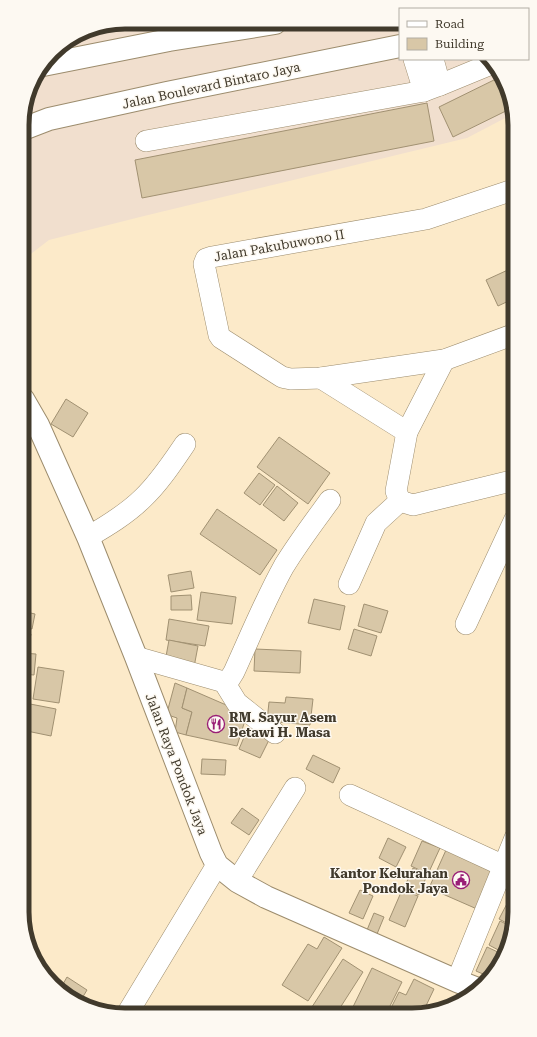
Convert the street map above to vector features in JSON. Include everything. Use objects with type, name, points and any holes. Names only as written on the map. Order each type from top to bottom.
[{"type":"main road","points":[[52,63],[173,31],[198,29]]},
{"type":"main road","name":"Jalan Boulevard Bintaro Jaya","points":[[29,127],[56,117],[399,46]]},
{"type":"main road","name":"Jalan Raya Pondok Jaya","points":[[29,411],[38,425],[88,537],[217,865],[237,881],[266,897],[466,985]]},
{"type":"street","points":[[415,60],[432,88]]},
{"type":"street","points":[[432,88],[433,60]]},
{"type":"street","points":[[146,141],[432,88],[487,66]]},
{"type":"street","name":"Jalan Pakubuwono II","points":[[321,378],[286,378],[221,338],[219,335],[204,264],[206,259],[426,219],[508,193]]},
{"type":"street","points":[[321,378],[444,360],[508,337]]},
{"type":"street","points":[[400,501],[396,491],[407,432],[444,360]]},
{"type":"street","points":[[321,378],[407,432]]},
{"type":"street","points":[[88,537],[122,516],[144,498],[161,478],[185,444]]},
{"type":"street","points":[[400,501],[413,505],[508,482]]},
{"type":"street","points":[[136,657],[224,682],[229,680],[233,676],[260,616],[285,566],[300,541],[330,500]]},
{"type":"street","points":[[349,584],[376,523],[400,501]]},
{"type":"street","points":[[466,624],[508,534]]},
{"type":"street","points":[[224,682],[237,703],[275,733]]},
{"type":"street","points":[[237,881],[295,788]]},
{"type":"street","points":[[350,795],[504,866]]},
{"type":"street","points":[[466,985],[508,856]]},
{"type":"street","points":[[131,1008],[217,865]]},
{"type":"shaded area","points":[[125,29],[399,29],[399,60],[482,60],[492,72],[503,94],[508,117],[467,138],[49,240],[29,255],[29,125],[32,100],[39,82],[49,66],[57,57],[82,39],[100,32]]},
{"type":"building","points":[[496,79],[503,94],[507,111],[453,137],[439,107]]},
{"type":"building","points":[[427,103],[434,141],[142,198],[135,160]]},
{"type":"building","points":[[508,270],[508,301],[498,306],[486,280]]},
{"type":"building","points":[[66,399],[88,413],[73,437],[51,424]]},
{"type":"building","points":[[279,437],[330,473],[308,504],[257,467]]},
{"type":"building","points":[[259,473],[275,485],[260,505],[244,493]]},
{"type":"building","points":[[277,486],[298,503],[284,521],[263,505]]},
{"type":"building","points":[[217,509],[277,550],[260,575],[200,534]]},
{"type":"building","points":[[191,571],[194,588],[171,592],[168,575]]},
{"type":"building","points":[[201,592],[236,597],[232,624],[197,620]]},
{"type":"building","points":[[191,595],[192,610],[171,610],[171,596]]},
{"type":"building","points":[[314,599],[345,606],[340,630],[308,623]]},
{"type":"building","points":[[364,604],[388,611],[381,633],[358,626]]},
{"type":"building","points":[[29,613],[35,614],[32,629],[29,628]]},
{"type":"building","points":[[169,619],[209,626],[205,646],[166,640]]},
{"type":"building","points":[[354,629],[377,636],[371,656],[348,649]]},
{"type":"building","points":[[29,634],[31,634],[29,644]]},
{"type":"building","points":[[169,640],[198,646],[194,667],[165,662]]},
{"type":"building","points":[[255,649],[301,651],[300,673],[254,671]]},
{"type":"building","points":[[29,654],[36,654],[34,675],[29,675]]},
{"type":"building","points":[[38,667],[64,671],[59,703],[33,699]]},
{"type":"building","points":[[175,683],[187,688],[182,708],[192,712],[186,735],[175,732],[177,718],[168,715],[168,709]]},
{"type":"building","name":"RM. Sayur Asem Betawi H. Masa","points":[[187,688],[247,714],[237,746],[186,735],[192,712],[182,708]]},
{"type":"building","points":[[286,697],[313,699],[310,725],[267,721],[269,702],[285,703]]},
{"type":"building","points":[[29,704],[56,709],[51,736],[29,731]]},
{"type":"building","points":[[248,728],[270,738],[260,758],[239,749]]},
{"type":"building","points":[[313,755],[340,768],[333,783],[306,769]]},
{"type":"building","points":[[202,759],[226,760],[225,775],[201,774]]},
{"type":"building","points":[[242,808],[259,820],[249,835],[231,823]]},
{"type":"building","points":[[388,838],[406,847],[396,867],[379,858]]},
{"type":"building","points":[[422,841],[440,848],[428,874],[411,866]]},
{"type":"building","name":"Kantor Kelurahan Pondok Jaya","points":[[446,850],[493,871],[477,909],[429,888]]},
{"type":"building","points":[[413,868],[427,875],[419,895],[404,888]]},
{"type":"building","points":[[360,890],[373,896],[363,919],[349,913]]},
{"type":"building","points":[[402,890],[418,896],[405,927],[389,920]]},
{"type":"building","points":[[508,902],[507,923],[499,919]]},
{"type":"building","points":[[374,913],[384,917],[377,934],[367,930]]},
{"type":"building","points":[[500,921],[507,924],[505,937],[500,951],[489,945]]},
{"type":"building","points":[[324,937],[342,948],[308,1001],[282,985],[308,944],[317,949]]},
{"type":"building","points":[[487,947],[499,953],[485,975],[476,971]]},
{"type":"building","points":[[343,959],[363,972],[340,1008],[311,1008]]},
{"type":"building","points":[[372,968],[402,982],[389,1008],[352,1008]]},
{"type":"building","points":[[67,977],[87,990],[82,998],[62,985]]},
{"type":"building","points":[[414,979],[434,989],[425,1007],[391,1008],[399,992],[406,995]]},
{"type":"place","name":"RM. Sayur Asem Betawi H. Masa","points":[[216,724]]},
{"type":"place","name":"Kantor Kelurahan Pondok Jaya","points":[[461,880]]}]
